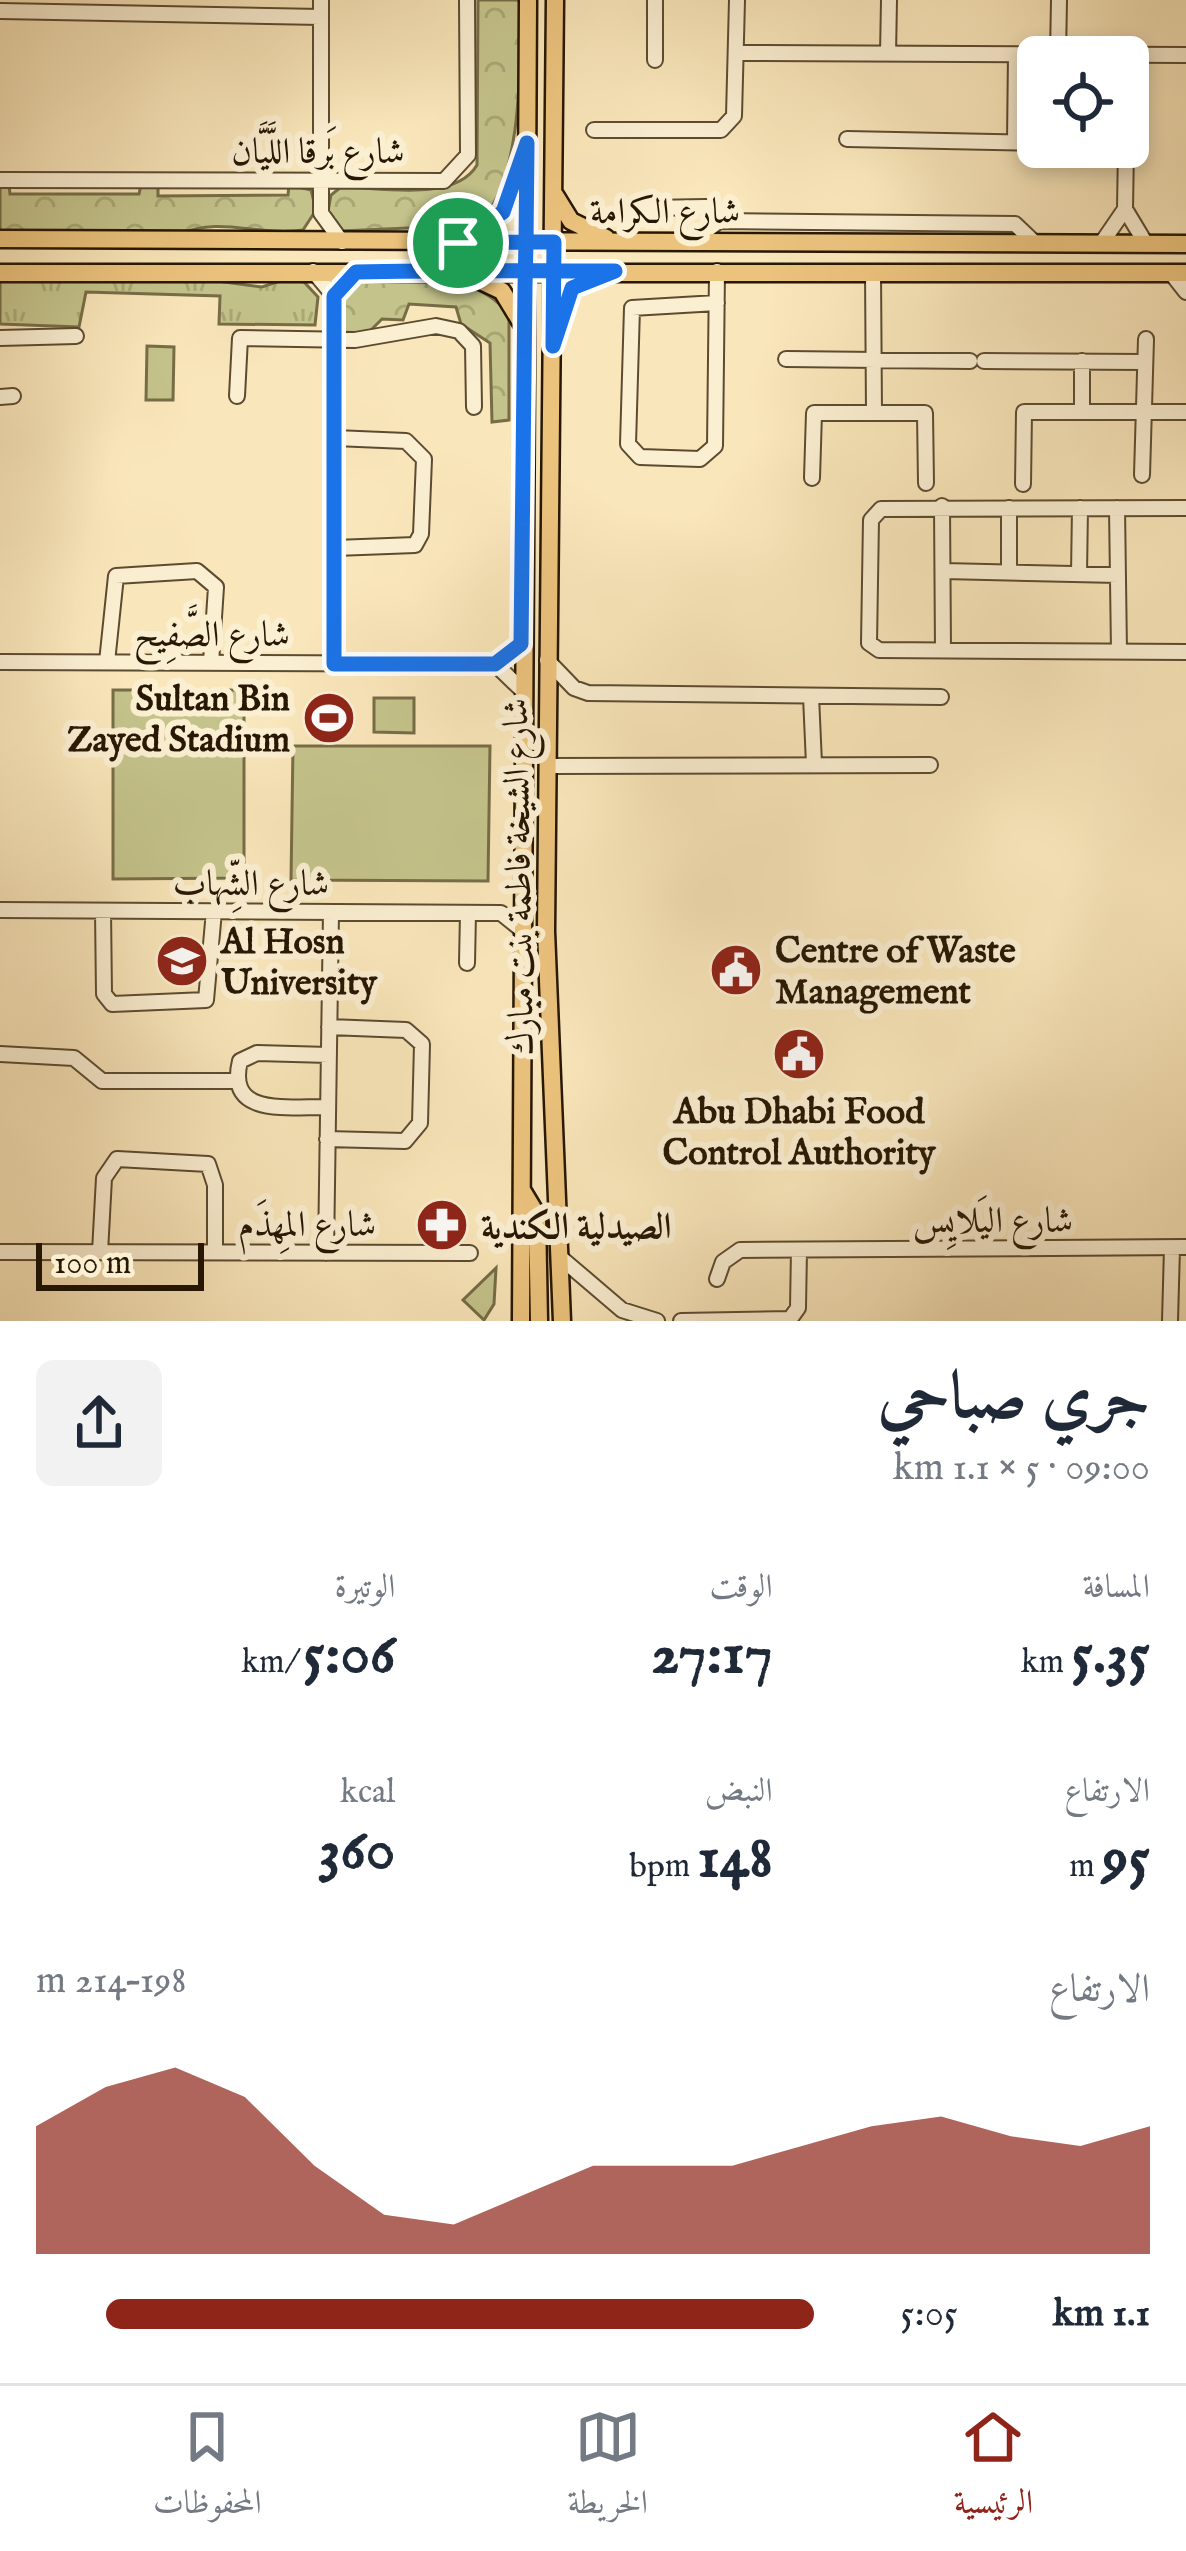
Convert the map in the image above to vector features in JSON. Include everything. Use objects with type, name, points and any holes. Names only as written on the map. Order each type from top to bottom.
[{"type":"main road","name":"شارع الشيخة فاطمة بنت مبارك","points":[[520,1321],[528,0]]},
{"type":"main road","name":"شارع الشيخة فاطمة بنت مبارك","points":[[555,0],[546,931],[562,1312]]},
{"type":"main road","points":[[458,243],[503,212],[527,143]]},
{"type":"main road","points":[[554,191],[576,226],[629,244]]},
{"type":"main road","name":"شارع الكرامة","points":[[0,239],[1186,244]]},
{"type":"main road","points":[[456,270],[502,291],[525,329]]},
{"type":"main road","points":[[553,346],[572,288],[615,271]]},
{"type":"main road","name":"شارع الكرامة","points":[[0,273],[1179,273]]},
{"type":"main road","points":[[522,1189],[537,1215],[539,1321]]},
{"type":"main road","points":[[506,1321],[521,1292]]},
{"type":"main road","points":[[562,1312],[575,1321]]},
{"type":"street","points":[[321,0],[321,213],[342,242]]},
{"type":"street","name":"شارع بَرقا اللَّيَّان","points":[[0,179],[444,181],[468,155],[467,0]]},
{"type":"street","points":[[655,0],[655,60]]},
{"type":"street","points":[[594,130],[721,130],[729,126],[737,0]]},
{"type":"street","points":[[888,54],[889,0]]},
{"type":"street","points":[[1058,36],[1059,0]]},
{"type":"street","points":[[0,11],[321,17]]},
{"type":"street","points":[[736,53],[1016,55],[1015,142],[847,139]]},
{"type":"street","points":[[1149,56],[1186,56]]},
{"type":"street","points":[[1126,168],[1125,209],[1146,244]]},
{"type":"street","points":[[650,208],[706,207],[718,221]]},
{"type":"street","points":[[1101,244],[1125,209]]},
{"type":"street","points":[[298,242],[321,213]]},
{"type":"street","points":[[690,243],[718,221],[1015,224],[1036,244]]},
{"type":"street","points":[[313,271],[334,296],[334,664]]},
{"type":"street","points":[[334,296],[356,272]]},
{"type":"street","points":[[717,272],[717,303],[716,446],[700,459],[640,457],[628,444],[632,308],[717,303]]},
{"type":"street","points":[[873,272],[874,413]]},
{"type":"street","points":[[1179,273],[1186,292]]},
{"type":"street","points":[[237,396],[240,338],[334,340],[409,328],[459,331],[472,346],[473,407]]},
{"type":"street","points":[[0,338],[76,336]]},
{"type":"street","points":[[1142,475],[1146,339]]},
{"type":"street","points":[[786,359],[1145,362]]},
{"type":"street","points":[[1082,361],[1082,412]]},
{"type":"street","points":[[812,478],[814,413],[925,412],[926,483]]},
{"type":"street","points":[[1023,484],[1024,412],[1186,412]]},
{"type":"street","points":[[334,438],[406,441],[424,459],[421,534],[415,544],[335,548]]},
{"type":"street","points":[[942,506],[943,650]]},
{"type":"street","points":[[1009,508],[1009,572]]},
{"type":"street","points":[[1079,574],[1080,508]]},
{"type":"street","points":[[1117,508],[1119,651]]},
{"type":"street","points":[[1186,508],[881,509],[872,520],[869,644],[879,650],[1186,652]]},
{"type":"street","points":[[107,662],[116,576],[197,571],[216,587],[212,663]]},
{"type":"street","points":[[944,571],[1118,575]]},
{"type":"street","points":[[521,644],[495,664],[521,689]]},
{"type":"street","points":[[548,660],[574,688],[588,693],[941,697]]},
{"type":"street","name":"شارع الصَّفِيح","points":[[0,662],[495,664]]},
{"type":"street","points":[[811,695],[814,764]]},
{"type":"street","points":[[547,766],[930,765]]},
{"type":"street","points":[[521,896],[501,913],[521,929]]},
{"type":"street","name":"شارع الشِّهاب","points":[[0,910],[501,913]]},
{"type":"street","points":[[103,911],[104,994],[112,1004],[206,1000],[214,911]]},
{"type":"street","points":[[326,1253],[331,912]]},
{"type":"street","points":[[467,963],[468,913]]},
{"type":"street","points":[[327,1139],[405,1141],[414,1134],[420,1123],[422,1044],[406,1030],[329,1027]]},
{"type":"street","points":[[328,1055],[257,1053],[241,1061],[236,1081],[238,1092],[253,1105],[328,1107]]},
{"type":"street","points":[[0,1054],[74,1058],[102,1082],[236,1081]]},
{"type":"street","points":[[100,1252],[108,1167],[117,1160],[208,1164],[214,1172],[215,1252]]},
{"type":"street","points":[[1171,1321],[1179,1248]]},
{"type":"street","name":"شارع اليَلايِس","points":[[717,1279],[727,1258],[748,1250],[1179,1248]]},
{"type":"street","points":[[681,1321],[790,1319],[798,1308],[799,1250]]},
{"type":"street","name":"شارع المِهذَم","points":[[0,1252],[470,1253]]},
{"type":"street","points":[[562,1258],[622,1310],[657,1321]]},
{"type":"green space","points":[[478,0],[521,0],[516,120],[504,180],[492,206],[477,225],[340,231],[328,211],[331,195],[341,187],[434,189],[466,177],[477,165]]},
{"type":"green space","points":[[0,185],[9,185],[10,194],[139,194],[141,185],[158,185],[158,196],[288,195],[289,185],[311,190],[316,210],[303,230],[288,231],[210,227],[181,234],[0,231]]},
{"type":"green space","points":[[362,278],[462,284],[496,301],[509,315],[509,420],[492,422],[490,343],[461,324],[456,307],[409,304],[403,320],[382,319],[370,331],[348,336],[342,328],[342,300]]},
{"type":"green space","points":[[0,279],[202,279],[262,287],[283,280],[304,282],[318,297],[315,325],[219,324],[220,296],[86,292],[79,327],[0,324]]},
{"type":"green space","points":[[147,346],[174,347],[173,400],[146,400]]},
{"type":"green space","points":[[113,690],[244,690],[244,878],[113,879]]},
{"type":"green space","points":[[374,698],[414,698],[414,733],[374,732]]},
{"type":"green space","points":[[293,746],[490,746],[488,881],[291,880]]},
{"type":"green space","points":[[496,1268],[494,1304],[484,1320],[463,1300]]},
{"type":"place","name":"Sultan Bin Zayed Stadium","points":[[329,718]]},
{"type":"place","name":"Al Hosn University","points":[[182,961]]},
{"type":"place","name":"Centre of Waste Management","points":[[736,970]]},
{"type":"place","name":"Abu Dhabi Food Control Authority","points":[[799,1054]]},
{"type":"place","name":"الصيدلية الكندية","points":[[442,1225]]},
{"type":"route","points":[[458,243],[503,212],[527,143],[526,242],[554,242],[552,271],[553,346],[564,299],[572,288],[615,271],[552,271],[526,271],[456,270],[356,272],[338,289],[334,296],[334,664],[495,664],[521,644],[521,551],[526,271],[526,242],[458,243]]}]
